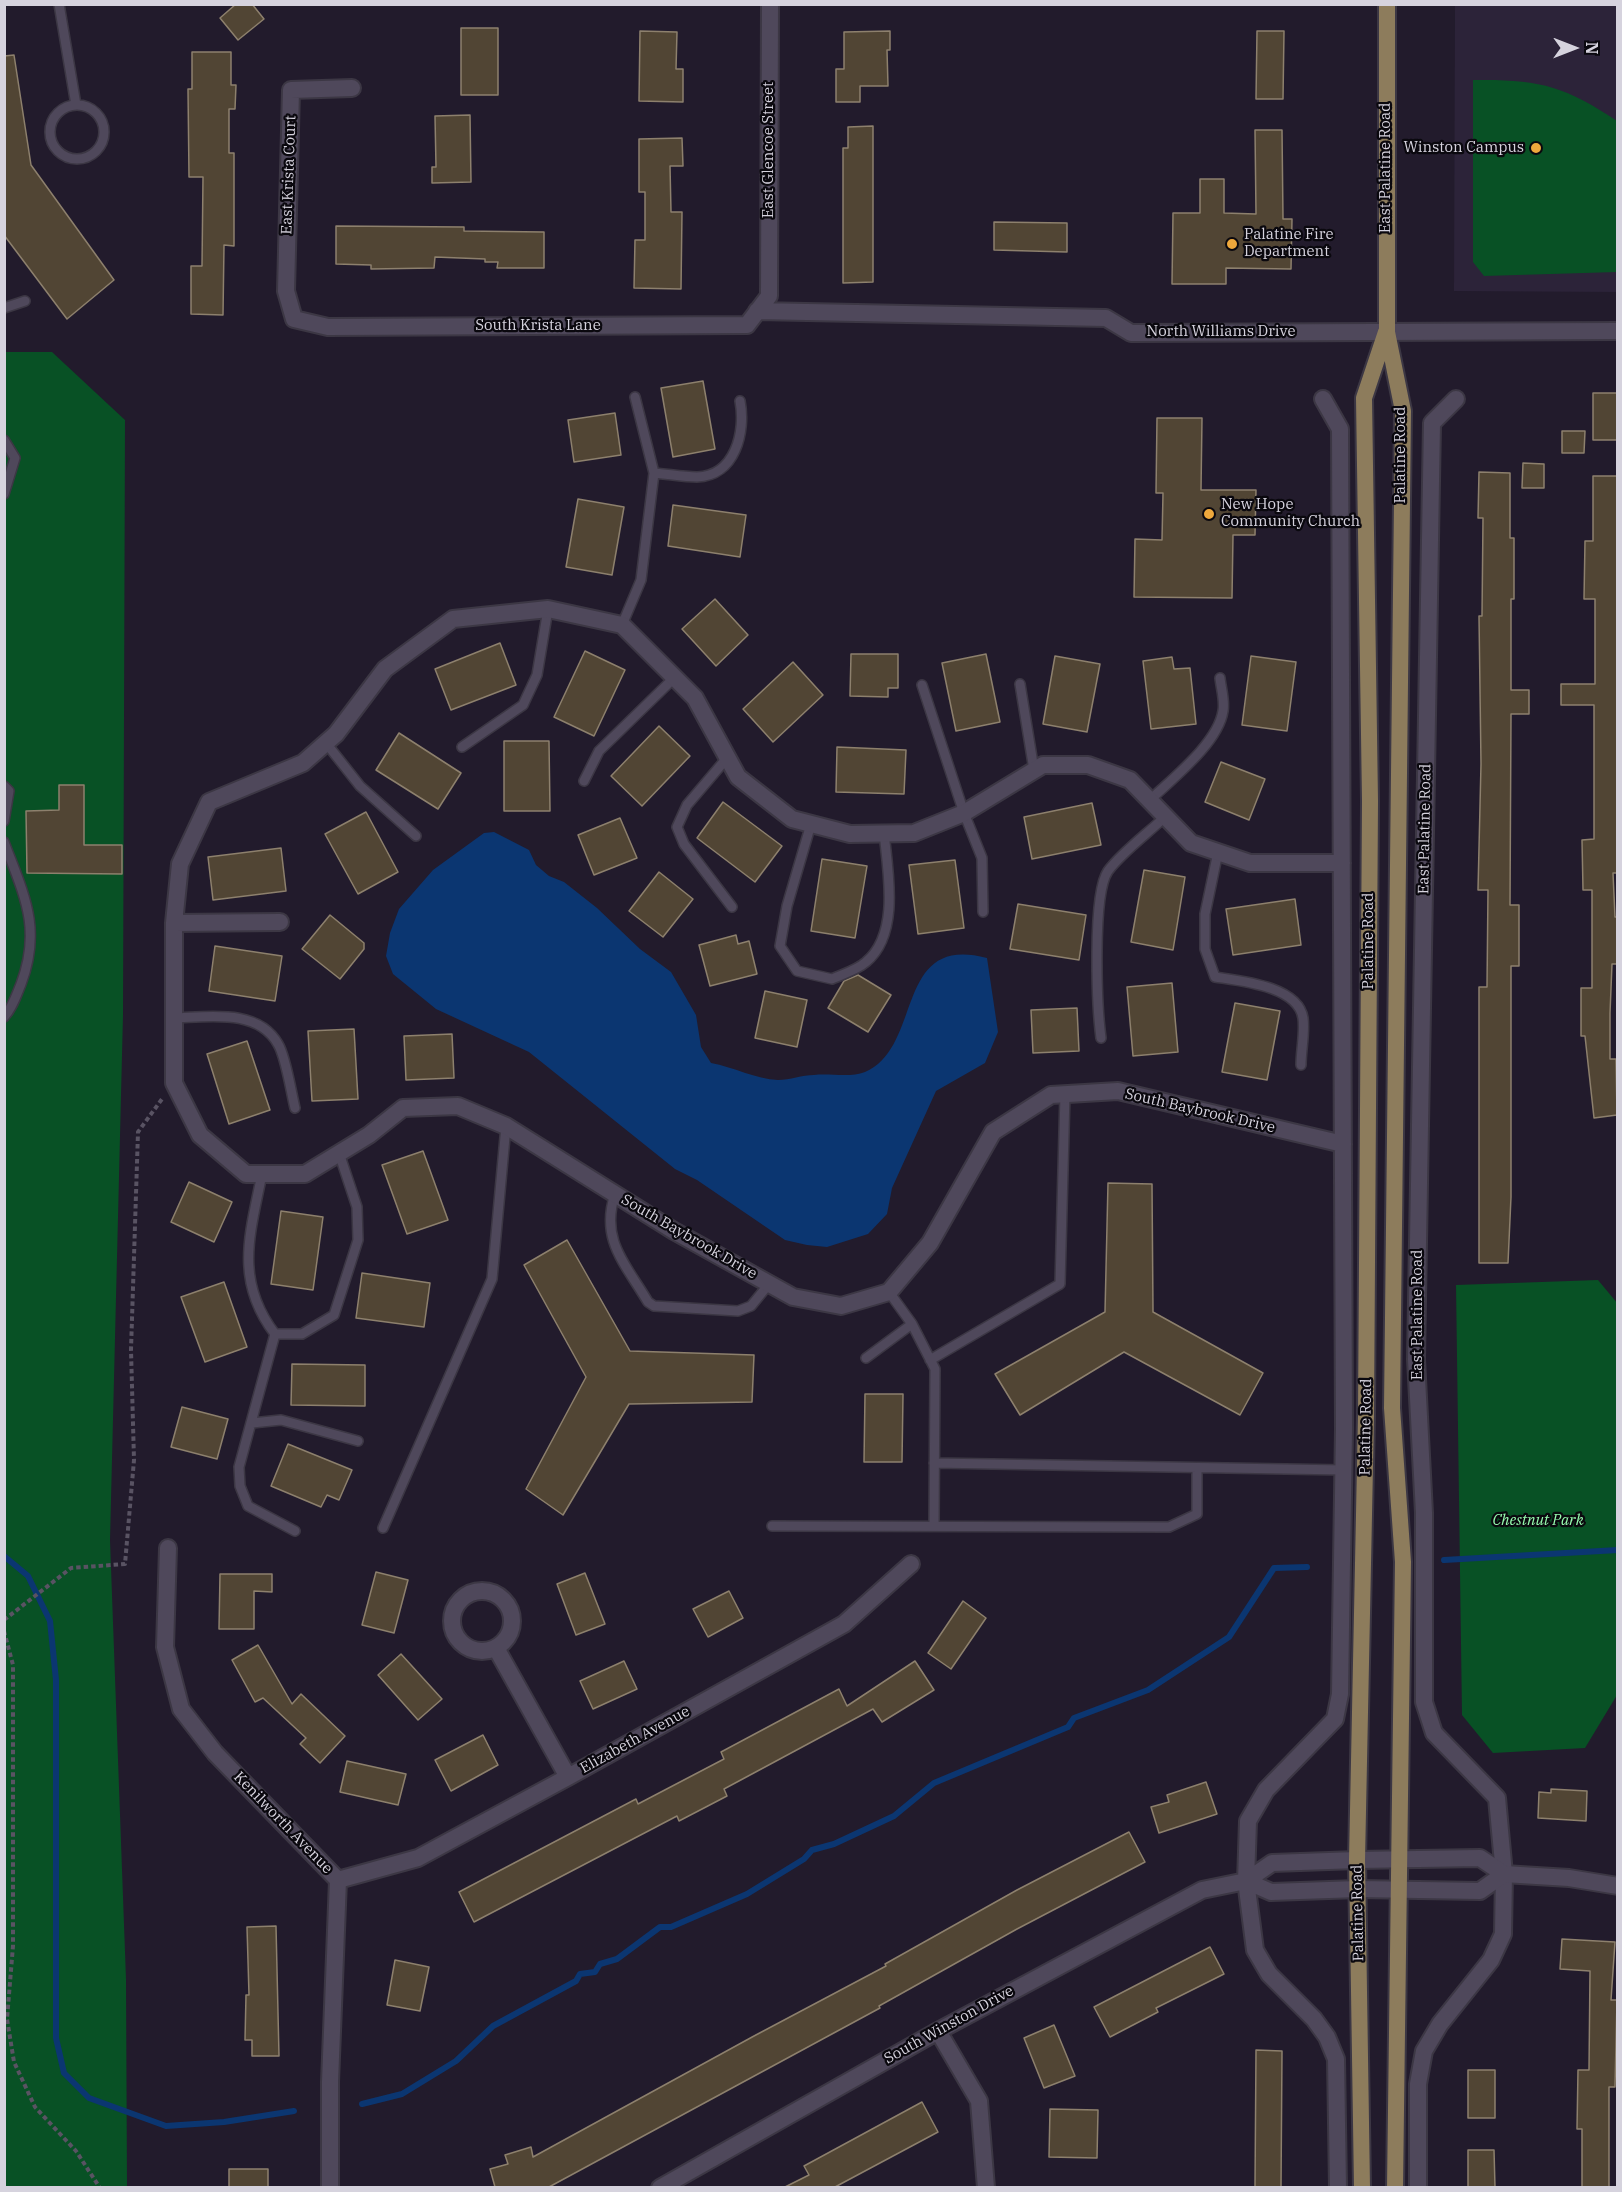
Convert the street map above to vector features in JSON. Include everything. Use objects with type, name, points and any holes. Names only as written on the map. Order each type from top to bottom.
[{"type":"main road","name":"East Palatine Road","points":[[1387,4],[1387,332]]},
{"type":"main road","name":"Palatine Road","points":[[1387,332],[1403,411],[1392,1396],[1403,1562],[1395,2187]]},
{"type":"main road","name":"Palatine Road","points":[[1362,2187],[1357,1860],[1366,1416],[1370,801],[1364,398],[1387,332]]},
{"type":"street","name":"East Glencoe Street","points":[[769,296],[770,4]]},
{"type":"street","name":"East Krista Court","points":[[294,319],[286,291],[291,90],[352,88]]},
{"type":"street","name":"South Krista Lane","points":[[294,319],[328,327],[747,325],[769,296]]},
{"type":"street","name":"North Williams Drive","points":[[757,311],[1106,318],[1131,333],[1617,331]]},
{"type":"street","name":"Palatine Road","points":[[1246,1881],[1248,1821],[1266,1790],[1335,1719],[1340,1694],[1344,1470],[1340,429],[1323,399]]},
{"type":"street","name":"East Palatine Road","points":[[1418,2187],[1419,2084],[1424,2051],[1440,2024],[1491,1960],[1503,1934],[1504,1874],[1497,1798],[1434,1733],[1424,1702],[1424,1513],[1416,1359],[1432,423],[1456,399]]},
{"type":"street","name":"South Baybrook Drive","points":[[622,625],[548,609],[453,619],[385,669],[336,734],[303,763],[209,802],[180,864],[174,923],[174,1083],[200,1135],[246,1174],[305,1174],[369,1135],[403,1108],[458,1107],[506,1126],[674,1231],[793,1297],[841,1306],[889,1292],[930,1243],[993,1132],[1051,1095],[1118,1091],[1343,1144]]},
{"type":"street","points":[[622,625],[695,698],[738,777],[792,819],[850,834],[914,833],[964,813],[1043,765],[1088,765],[1130,780],[1191,843],[1250,862],[1342,863]]},
{"type":"street","points":[[174,923],[280,922]]},
{"type":"street","name":"Kenilworth Avenue","points":[[168,1548],[165,1647],[181,1709],[215,1753],[338,1880],[330,2082],[330,2187]]},
{"type":"street","name":"Elizabeth Avenue","points":[[338,1880],[418,1858],[568,1777],[844,1624],[911,1564]]},
{"type":"street","points":[[496,1648],[568,1777]]},
{"type":"street","name":"South Winston Drive","points":[[660,2187],[938,2031],[1202,1890],[1246,1881],[1272,1863],[1400,1858],[1480,1858],[1504,1874]]},
{"type":"street","points":[[1246,1881],[1270,1892],[1358,1889],[1480,1891],[1504,1874],[1569,1878],[1617,1886]]},
{"type":"street","points":[[1246,1881],[1255,1950],[1269,1974],[1314,2019],[1327,2037],[1336,2060],[1338,2187]]},
{"type":"street","points":[[938,2031],[979,2101],[986,2187]]},
{"type":"lane","points":[[59,4],[76,105]]},
{"type":"lane","points":[[76,105],[93,110],[104,125],[102,143],[97,151],[81,160],[63,157],[57,151],[50,135],[54,118],[59,111],[76,105]]},
{"type":"lane","points":[[4,308],[25,301]]},
{"type":"lane","points":[[622,625],[641,580],[654,473],[635,398]]},
{"type":"lane","points":[[654,473],[698,477],[714,474],[728,463],[739,444],[742,410],[740,401]]},
{"type":"lane","points":[[4,440],[15,458],[5,493]]},
{"type":"lane","points":[[462,747],[524,705],[537,675],[548,609]]},
{"type":"lane","points":[[584,781],[599,751],[674,678]]},
{"type":"lane","points":[[1150,800],[1192,760],[1217,730],[1224,710],[1220,678]]},
{"type":"lane","points":[[1020,684],[1034,770]]},
{"type":"lane","points":[[922,685],[964,813],[982,858],[983,912]]},
{"type":"lane","points":[[326,743],[360,786],[416,836]]},
{"type":"lane","points":[[728,758],[687,805],[677,827],[684,844],[732,907]]},
{"type":"lane","points":[[4,786],[9,791],[4,821]]},
{"type":"lane","points":[[1101,1038],[1098,1016],[1099,911],[1107,873],[1166,816]]},
{"type":"lane","points":[[810,824],[787,906],[780,946],[797,971],[832,980],[866,962],[881,943],[888,914],[885,833]]},
{"type":"lane","points":[[4,842],[30,914],[30,959],[11,1009],[4,1017]]},
{"type":"lane","points":[[1218,852],[1205,914],[1205,949],[1215,977],[1253,984],[1286,994],[1303,1016],[1301,1065]]},
{"type":"lane","points":[[174,1018],[237,1016],[260,1027],[278,1044],[295,1108]]},
{"type":"lane","points":[[930,1360],[1060,1284],[1065,1094]]},
{"type":"lane","points":[[383,1528],[492,1279],[506,1126]]},
{"type":"lane","points":[[275,1334],[302,1334],[334,1316],[358,1240],[357,1207],[339,1153]]},
{"type":"lane","points":[[262,1174],[248,1245],[248,1277],[265,1321],[275,1334]]},
{"type":"lane","points":[[615,1194],[609,1214],[612,1240],[648,1302],[654,1306],[738,1311],[751,1306],[769,1284]]},
{"type":"lane","points":[[889,1292],[912,1324],[935,1369],[934,1526]]},
{"type":"lane","points":[[866,1358],[912,1324]]},
{"type":"lane","points":[[275,1334],[239,1467],[240,1486],[248,1506],[295,1531]]},
{"type":"lane","points":[[252,1423],[281,1420],[358,1441]]},
{"type":"lane","points":[[934,1463],[1344,1470]]},
{"type":"lane","points":[[772,1526],[1168,1527],[1197,1514],[1197,1468]]},
{"type":"path","points":[[4,1620],[71,1568],[125,1564],[134,1460],[131,1350],[138,1132],[174,1083]]},
{"type":"path","points":[[4,1631],[13,1665],[13,1946],[7,2019],[14,2062],[35,2108],[76,2151],[100,2187]]},
{"type":"shaded area","name":"Winston Campus","points":[[1455,5],[1617,5],[1617,292],[1454,291]]},
{"type":"green space","points":[[1473,80],[1515,81],[1549,87],[1581,99],[1617,121],[1617,272],[1484,276],[1473,262]]},
{"type":"green space","points":[[4,352],[52,352],[125,420],[123,1015],[110,1540],[126,1979],[127,2187],[5,2188]]},
{"type":"green space","name":"Chestnut Park","points":[[1598,1280],[1618,1304],[1617,1695],[1585,1748],[1493,1753],[1462,1715],[1456,1285]]},
{"type":"water","points":[[494,832],[529,850],[536,865],[549,876],[564,882],[597,908],[640,949],[671,972],[696,1015],[701,1047],[711,1063],[761,1077],[782,1080],[810,1075],[853,1075],[865,1072],[883,1059],[896,1040],[923,976],[937,962],[957,955],[987,958],[998,1032],[985,1063],[936,1091],[892,1188],[887,1214],[868,1234],[827,1247],[785,1240],[697,1180],[675,1169],[529,1052],[436,1009],[393,974],[386,956],[390,933],[399,909],[433,870],[484,833]]},
{"type":"building","points":[[236,4],[252,4],[264,19],[238,40],[220,18]]},
{"type":"building","points":[[461,28],[498,28],[498,95],[461,95]]},
{"type":"building","points":[[640,31],[677,32],[676,69],[683,69],[683,102],[639,101]]},
{"type":"building","points":[[890,31],[890,50],[887,50],[888,86],[860,86],[860,102],[836,102],[836,69],[844,69],[844,32]]},
{"type":"building","points":[[1257,31],[1284,31],[1283,99],[1256,99]]},
{"type":"building","points":[[192,52],[231,52],[231,85],[236,85],[235,109],[229,109],[229,153],[234,153],[234,246],[224,245],[223,315],[191,314],[191,266],[202,266],[203,177],[189,177],[188,89],[192,89]]},
{"type":"building","points":[[14,55],[31,165],[114,280],[67,319],[4,235],[4,56]]},
{"type":"building","points":[[470,115],[471,182],[432,183],[432,167],[436,167],[435,116]]},
{"type":"building","points":[[873,126],[873,282],[843,283],[843,148],[848,148],[848,127]]},
{"type":"building","name":"Palatine Fire Department","points":[[1255,130],[1282,130],[1283,219],[1292,219],[1291,269],[1226,268],[1226,284],[1172,284],[1173,213],[1200,213],[1200,179],[1224,179],[1224,213],[1256,214]]},
{"type":"building","points":[[682,138],[683,166],[670,166],[671,212],[682,212],[681,289],[634,288],[635,240],[645,240],[645,192],[639,192],[639,139]]},
{"type":"building","points":[[994,222],[1067,223],[1067,252],[994,250]]},
{"type":"building","points":[[336,226],[464,227],[464,231],[544,232],[544,268],[497,268],[498,262],[485,262],[485,259],[435,257],[434,268],[371,269],[371,265],[336,264]]},
{"type":"building","points":[[703,381],[715,449],[673,457],[661,388]]},
{"type":"building","points":[[1593,393],[1617,393],[1617,440],[1593,440]]},
{"type":"building","points":[[615,413],[621,455],[574,462],[568,420]]},
{"type":"building","name":"New Hope Community Church","points":[[1157,418],[1202,418],[1201,490],[1256,490],[1255,535],[1233,535],[1232,598],[1134,597],[1135,539],[1162,540],[1163,493],[1156,493]]},
{"type":"building","points":[[1562,431],[1585,431],[1584,453],[1562,453]]},
{"type":"building","points":[[1523,463],[1544,464],[1544,488],[1522,488]]},
{"type":"building","points":[[1479,472],[1510,473],[1510,538],[1514,538],[1511,690],[1529,690],[1529,714],[1511,714],[1510,905],[1519,905],[1519,966],[1511,966],[1511,1197],[1508,1263],[1479,1263],[1479,987],[1487,987],[1488,890],[1478,890],[1481,764],[1479,616],[1482,616],[1483,518],[1478,518]]},
{"type":"building","points":[[1593,476],[1617,476],[1617,873],[1613,873],[1615,917],[1617,917],[1617,964],[1612,964],[1610,1059],[1616,1059],[1617,1115],[1594,1118],[1585,1036],[1581,1036],[1581,988],[1592,988],[1592,890],[1583,890],[1582,840],[1594,839],[1594,705],[1561,705],[1561,684],[1595,684],[1595,599],[1584,599],[1585,541],[1593,541]]},
{"type":"building","points":[[578,499],[624,507],[612,575],[566,567]]},
{"type":"building","points":[[673,505],[746,515],[740,557],[668,546]]},
{"type":"building","points":[[715,599],[748,635],[716,666],[682,629]]},
{"type":"building","points":[[500,643],[516,685],[451,710],[435,669]]},
{"type":"building","points":[[585,651],[625,670],[594,736],[554,717]]},
{"type":"building","points":[[851,654],[898,654],[898,688],[888,688],[888,697],[850,696]]},
{"type":"building","points":[[986,654],[1000,722],[956,731],[942,663]]},
{"type":"building","points":[[1055,656],[1100,664],[1087,732],[1043,724]]},
{"type":"building","points":[[1251,656],[1296,662],[1287,731],[1242,725]]},
{"type":"building","points":[[1172,657],[1174,669],[1190,668],[1196,724],[1151,729],[1143,661]]},
{"type":"building","points":[[793,662],[823,695],[773,742],[743,709]]},
{"type":"building","points":[[659,726],[690,756],[642,806],[611,776]]},
{"type":"building","points":[[399,733],[461,773],[438,809],[376,770]]},
{"type":"building","points":[[504,741],[549,741],[550,811],[504,811]]},
{"type":"building","points":[[837,747],[906,750],[904,794],[836,792]]},
{"type":"building","points":[[1221,762],[1265,779],[1249,820],[1205,802]]},
{"type":"building","points":[[59,785],[84,785],[84,845],[122,845],[122,874],[27,873],[26,811],[59,810]]},
{"type":"building","points":[[723,802],[782,846],[755,882],[697,838]]},
{"type":"building","points":[[1092,803],[1101,845],[1032,859],[1024,817]]},
{"type":"building","points":[[366,812],[398,872],[358,894],[325,834]]},
{"type":"building","points":[[620,818],[637,858],[594,875],[578,835]]},
{"type":"building","points":[[281,848],[286,891],[213,900],[208,857]]},
{"type":"building","points":[[822,859],[867,866],[855,938],[811,931]]},
{"type":"building","points":[[955,860],[964,928],[918,934],[909,865]]},
{"type":"building","points":[[1144,870],[1185,877],[1173,950],[1131,942]]},
{"type":"building","points":[[659,872],[693,899],[663,937],[629,911]]},
{"type":"building","points":[[1295,899],[1301,945],[1233,955],[1226,909]]},
{"type":"building","points":[[1018,904],[1086,915],[1079,960],[1010,949]]},
{"type":"building","points":[[330,915],[364,943],[364,949],[340,979],[302,949]]},
{"type":"building","points":[[736,935],[738,944],[749,941],[757,974],[710,986],[699,945]]},
{"type":"building","points":[[215,946],[282,956],[275,1001],[209,991]]},
{"type":"building","points":[[858,975],[891,995],[868,1032],[828,1008],[844,981]]},
{"type":"building","points":[[1172,983],[1178,1052],[1133,1056],[1127,987]]},
{"type":"building","points":[[765,991],[807,1000],[797,1047],[755,1038]]},
{"type":"building","points":[[1235,1003],[1280,1011],[1267,1080],[1222,1072]]},
{"type":"building","points":[[1077,1008],[1079,1051],[1033,1053],[1031,1010]]},
{"type":"building","points":[[354,1029],[358,1099],[312,1101],[308,1031]]},
{"type":"building","points":[[452,1034],[454,1078],[406,1080],[404,1036]]},
{"type":"building","points":[[247,1041],[270,1110],[229,1124],[207,1054]]},
{"type":"building","points":[[423,1151],[448,1220],[407,1234],[382,1165]]},
{"type":"building","points":[[189,1182],[232,1202],[214,1242],[171,1222]]},
{"type":"building","points":[[1108,1183],[1152,1184],[1153,1312],[1263,1373],[1240,1415],[1124,1352],[1020,1415],[995,1374],[1105,1312]]},
{"type":"building","points":[[281,1211],[323,1217],[313,1290],[271,1284]]},
{"type":"building","points":[[567,1240],[630,1351],[754,1355],[752,1402],[629,1404],[563,1515],[526,1489],[586,1377],[524,1265]]},
{"type":"building","points":[[362,1273],[430,1283],[424,1327],[356,1318]]},
{"type":"building","points":[[224,1282],[247,1347],[205,1362],[181,1297]]},
{"type":"building","points":[[292,1364],[365,1365],[365,1406],[291,1405]]},
{"type":"building","points":[[865,1394],[903,1394],[902,1462],[864,1462]]},
{"type":"building","points":[[182,1407],[228,1419],[217,1459],[171,1447]]},
{"type":"building","points":[[288,1444],[352,1470],[339,1500],[327,1495],[321,1507],[271,1486]]},
{"type":"building","points":[[376,1572],[408,1580],[394,1633],[362,1625]]},
{"type":"building","points":[[585,1573],[605,1624],[576,1635],[557,1584]]},
{"type":"building","points":[[220,1574],[272,1574],[272,1592],[254,1591],[254,1629],[219,1629]]},
{"type":"building","points":[[729,1591],[743,1618],[708,1637],[693,1609]]},
{"type":"building","points":[[963,1601],[986,1618],[951,1669],[928,1653]]},
{"type":"building","points":[[258,1645],[292,1704],[301,1694],[345,1736],[320,1763],[300,1744],[306,1738],[263,1698],[255,1702],[232,1660]]},
{"type":"building","points":[[401,1654],[442,1699],[418,1720],[378,1675]]},
{"type":"building","points":[[624,1661],[637,1689],[593,1709],[580,1681]]},
{"type":"building","points":[[915,1661],[934,1690],[882,1722],[873,1709],[724,1789],[727,1796],[679,1821],[677,1816],[474,1922],[459,1892],[636,1799],[638,1804],[724,1759],[721,1752],[839,1689],[847,1706]]},
{"type":"building","points":[[483,1735],[498,1765],[451,1791],[435,1760]]},
{"type":"building","points":[[347,1761],[406,1774],[398,1805],[340,1792]]},
{"type":"building","points":[[1206,1782],[1217,1814],[1159,1833],[1151,1807],[1169,1802],[1167,1795]]},
{"type":"building","points":[[1551,1789],[1587,1791],[1586,1821],[1538,1818],[1539,1792],[1551,1793]]},
{"type":"building","points":[[1129,1832],[1145,1862],[1017,1929],[879,2006],[880,2008],[549,2187],[495,2187],[490,2169],[508,2164],[505,2155],[531,2147],[533,2157],[886,1966],[885,1964],[1017,1890]]},
{"type":"building","points":[[276,1926],[279,2056],[252,2056],[252,2040],[245,2040],[246,1995],[249,1995],[247,1927]]},
{"type":"building","points":[[1562,1939],[1615,1942],[1611,2000],[1617,2000],[1615,2087],[1609,2087],[1609,2187],[1582,2187],[1582,2129],[1577,2129],[1578,2070],[1589,2070],[1590,1971],[1560,1969]]},
{"type":"building","points":[[1210,1947],[1224,1974],[1156,2008],[1158,2012],[1110,2037],[1094,2007]]},
{"type":"building","points":[[395,1960],[429,1967],[420,2011],[387,2005]]},
{"type":"building","points":[[1054,2025],[1075,2076],[1044,2088],[1024,2038]]},
{"type":"building","points":[[1256,2050],[1282,2051],[1281,2187],[1255,2187]]},
{"type":"building","points":[[1468,2070],[1495,2070],[1495,2118],[1468,2118]]},
{"type":"building","points":[[922,2102],[938,2132],[835,2187],[785,2187],[809,2175],[804,2166]]},
{"type":"building","points":[[1050,2109],[1098,2110],[1097,2158],[1049,2157]]},
{"type":"building","points":[[1468,2150],[1494,2150],[1495,2187],[1468,2187]]},
{"type":"building","points":[[229,2169],[268,2169],[268,2187],[229,2187]]},
{"type":"waterway","points":[[1444,1560],[1618,1550]]},
{"type":"waterway","points":[[4,1556],[28,1576],[50,1621],[56,1680],[56,2038],[64,2073],[89,2098],[166,2126],[224,2122],[294,2111]]},
{"type":"waterway","points":[[362,2104],[402,2094],[456,2061],[493,2026],[576,1981],[580,1974],[595,1972],[600,1964],[617,1959],[660,1927],[671,1927],[747,1894],[804,1859],[812,1850],[834,1844],[894,1816],[934,1783],[1068,1727],[1074,1718],[1148,1690],[1229,1637],[1274,1568],[1307,1567]]},
{"type":"place","name":"Winston Campus","points":[[1536,148]]},
{"type":"place","name":"Palatine Fire Department","points":[[1232,244]]},
{"type":"place","name":"New Hope Community Church","points":[[1209,514]]}]
